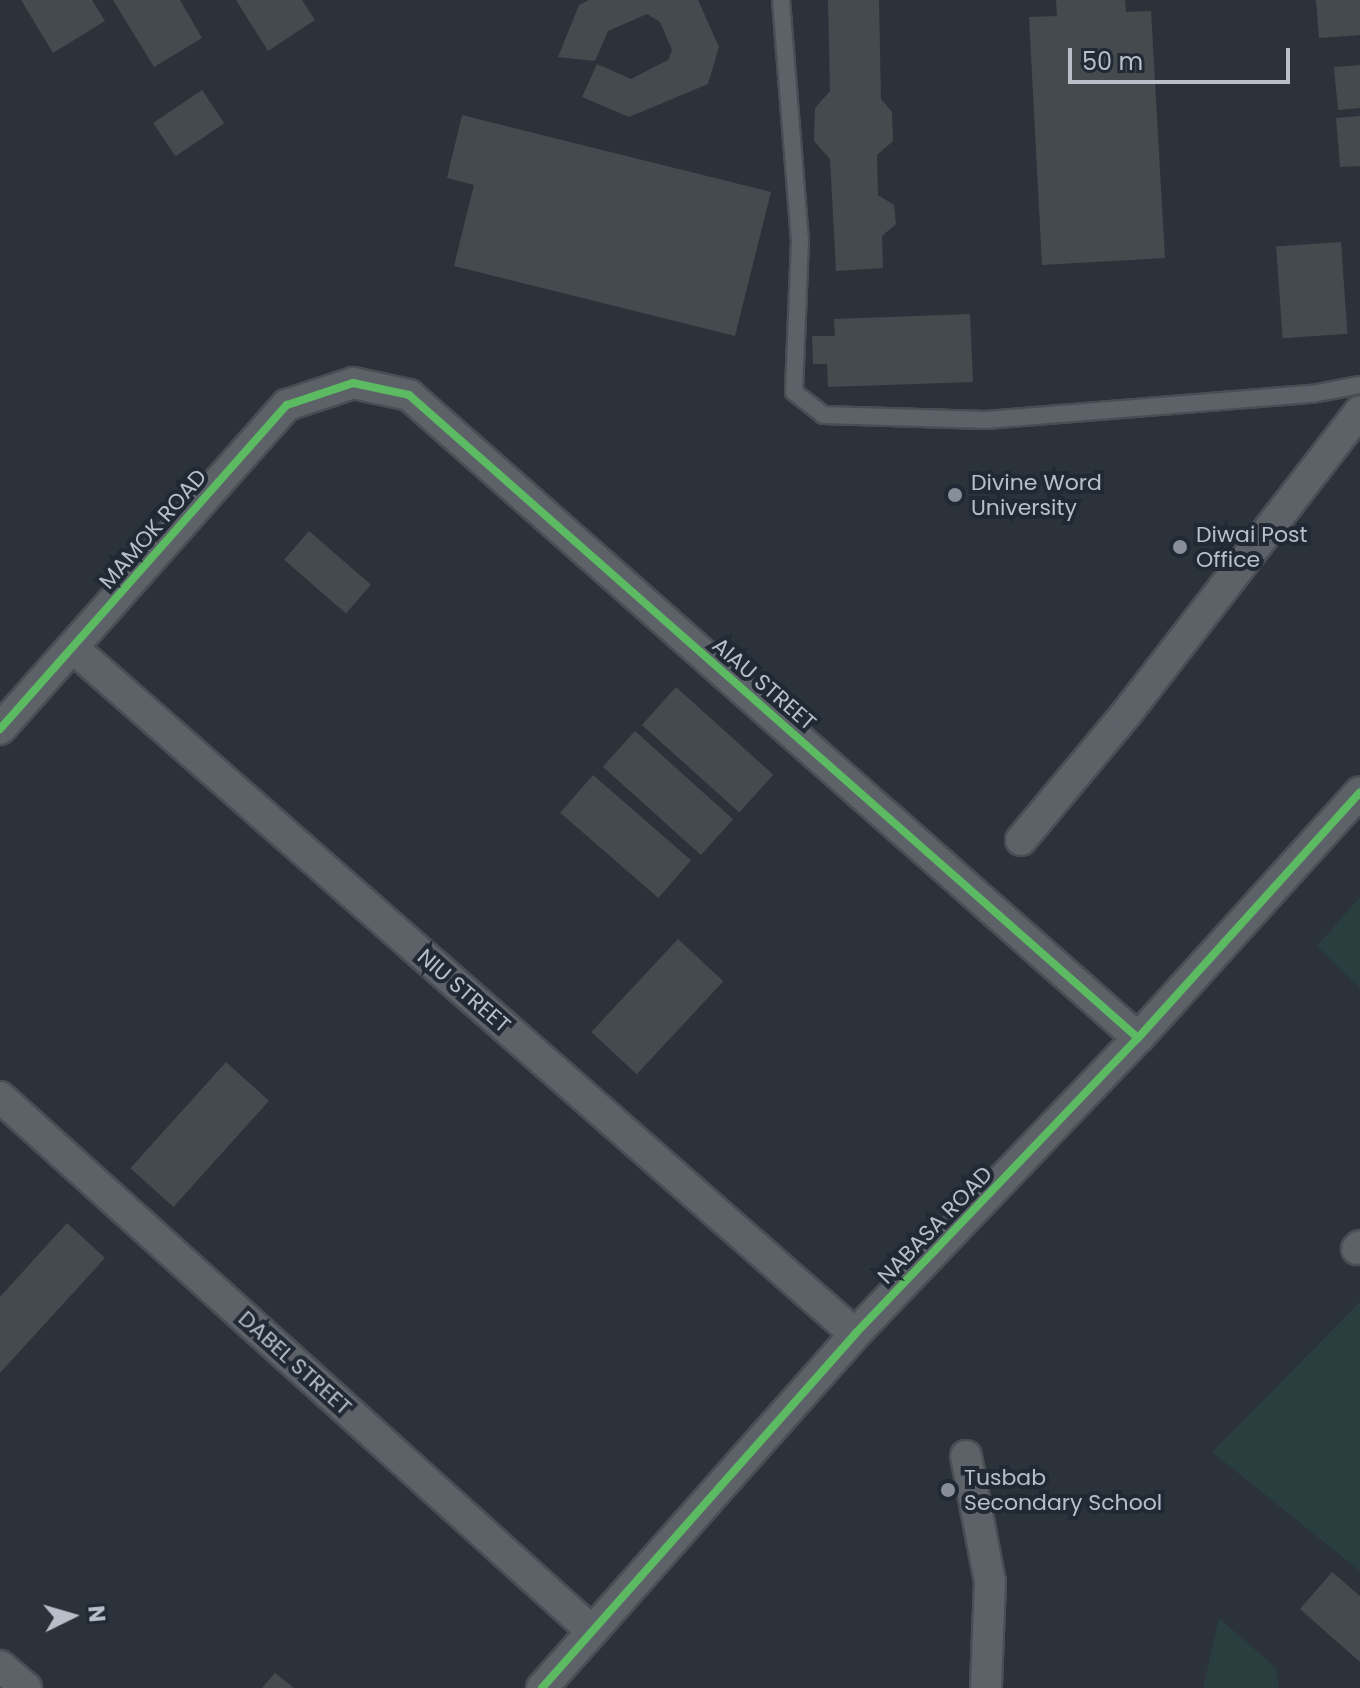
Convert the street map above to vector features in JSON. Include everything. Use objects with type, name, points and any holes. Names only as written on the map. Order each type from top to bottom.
[{"type":"street","name":"MAMOK ROAD","points":[[0,729],[287,405],[353,383]]},
{"type":"street","name":"AIAU STREET","points":[[353,383],[409,395],[1138,1038]]},
{"type":"street","points":[[1021,840],[1126,714],[1360,411]]},
{"type":"street","name":"NIU STREET","points":[[73,648],[855,1334]]},
{"type":"street","name":"NABASA ROAD","points":[[542,1688],[855,1334],[1138,1038],[1360,792]]},
{"type":"street","name":"DABEL STREET","points":[[0,1097],[591,1630]]},
{"type":"street","points":[[966,1456],[990,1582],[986,1688]]},
{"type":"street","points":[[0,1666],[26,1688]]},
{"type":"lane","points":[[781,0],[800,241],[794,392],[823,415],[986,420],[1360,385]]},
{"type":"green space","points":[[1360,897],[1360,988],[1317,946]]},
{"type":"green space","points":[[1360,1302],[1360,1571],[1212,1452]]},
{"type":"green space","points":[[1219,1618],[1276,1668],[1279,1688],[1203,1688]]},
{"type":"building","points":[[21,0],[92,0],[105,21],[53,53]]},
{"type":"building","points":[[113,0],[180,0],[202,38],[154,67]]},
{"type":"building","points":[[236,0],[302,0],[315,20],[268,51]]},
{"type":"building","points":[[589,0],[698,0],[719,47],[708,84],[629,117],[582,97],[597,64],[631,79],[668,60],[672,50],[660,22],[647,14],[608,31],[595,61],[558,57],[579,5]]},
{"type":"building","points":[[828,0],[879,0],[881,99],[892,112],[893,141],[877,155],[878,195],[894,205],[896,224],[882,236],[883,268],[836,271],[830,159],[814,141],[815,108],[830,91]]},
{"type":"building","points":[[1056,0],[1125,0],[1126,12],[1151,11],[1165,258],[1042,265],[1029,17],[1057,16]]},
{"type":"building","points":[[1316,0],[1360,0],[1360,35],[1319,38]]},
{"type":"building","points":[[1360,65],[1360,108],[1338,110],[1334,67]]},
{"type":"building","points":[[202,90],[224,123],[175,156],[153,123]]},
{"type":"building","points":[[462,115],[771,192],[735,336],[454,266],[474,185],[447,178]]},
{"type":"building","points":[[1360,116],[1360,166],[1340,167],[1336,118]]},
{"type":"building","points":[[1341,242],[1347,334],[1283,338],[1276,247]]},
{"type":"building","points":[[970,314],[973,382],[828,387],[827,364],[813,364],[812,336],[835,336],[834,319]]},
{"type":"building","points":[[309,531],[371,585],[346,613],[284,560]]},
{"type":"building","points":[[676,687],[773,775],[739,813],[642,725]]},
{"type":"building","points":[[635,731],[733,819],[701,855],[603,767]]},
{"type":"building","points":[[593,775],[691,860],[658,898],[560,813]]},
{"type":"building","points":[[678,939],[723,981],[637,1074],[591,1032]]},
{"type":"building","points":[[226,1062],[269,1101],[173,1207],[130,1168]]},
{"type":"building","points":[[67,1223],[105,1258],[0,1373],[0,1297]]},
{"type":"building","points":[[1332,1572],[1360,1596],[1360,1662],[1300,1609]]},
{"type":"building","points":[[275,1673],[294,1688],[262,1688]]},
{"type":"cycle path","points":[[0,729],[287,405],[353,383],[409,395],[1138,1038]]},
{"type":"cycle path","points":[[542,1688],[855,1334],[1138,1038],[1360,792]]},
{"type":"place","name":"Divine Word University","points":[[955,495]]},
{"type":"place","name":"Diwai Post Office","points":[[1180,547]]},
{"type":"place","name":"Tusbab Secondary School","points":[[948,1490]]}]
